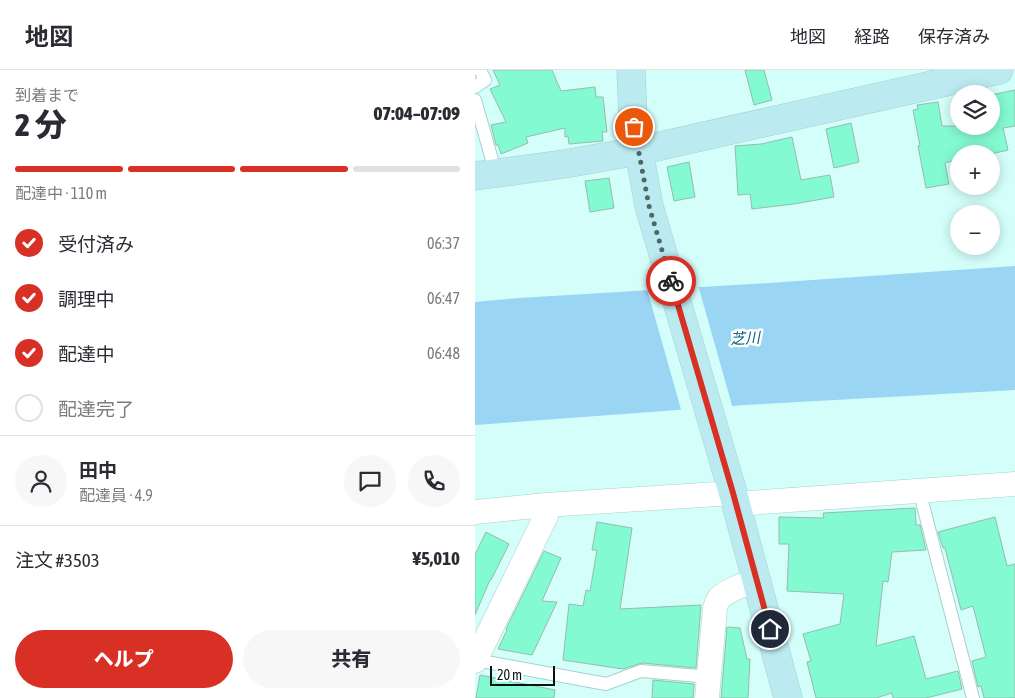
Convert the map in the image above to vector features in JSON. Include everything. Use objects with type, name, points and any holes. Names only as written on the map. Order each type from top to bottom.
[{"type":"street","points":[[631,70],[633,118],[649,206],[734,498],[789,698]]},
{"type":"street","points":[[486,175],[638,151],[999,70]]},
{"type":"street","points":[[475,512],[546,506],[1015,484]]},
{"type":"street","points":[[475,660],[546,516],[546,506]]},
{"type":"street","points":[[708,688],[715,608],[718,600],[737,588],[757,580]]},
{"type":"lane","points":[[475,87],[485,80],[480,70]]},
{"type":"lane","points":[[475,100],[486,175]]},
{"type":"lane","points":[[919,490],[973,698]]},
{"type":"lane","points":[[475,660],[606,684],[641,670],[708,688]]},
{"type":"water","name":"芝川","points":[[1015,266],[1015,390],[746,405],[475,425],[475,302]]},
{"type":"pier","points":[[698,285],[733,409],[682,413],[647,289]]},
{"type":"building","points":[[493,70],[552,70],[561,91],[595,87],[596,97],[603,97],[607,132],[602,132],[603,141],[569,144],[568,136],[565,137],[565,128],[526,137],[528,143],[501,154],[498,145],[496,145],[491,125],[506,122],[490,89],[500,85]]},
{"type":"building","points":[[745,70],[764,70],[772,100],[754,105]]},
{"type":"building","points":[[1015,90],[1015,126],[1003,128],[1008,150],[1000,152],[1000,145],[950,145],[950,162],[945,163],[949,184],[926,188],[913,110],[918,109],[917,105],[938,102],[942,126],[950,126],[950,135],[1000,135],[1000,93]]},
{"type":"building","points":[[851,123],[859,162],[834,168],[826,129]]},
{"type":"building","points":[[792,137],[801,180],[830,175],[834,197],[752,209],[750,194],[738,195],[735,146],[761,144]]},
{"type":"building","points":[[689,162],[695,197],[674,201],[667,167]]},
{"type":"building","points":[[609,178],[614,208],[590,212],[585,181]]},
{"type":"building","points":[[915,508],[916,525],[920,525],[926,550],[892,552],[888,582],[883,581],[876,646],[914,636],[926,679],[958,671],[962,689],[926,698],[893,698],[892,693],[876,698],[816,698],[807,662],[811,661],[803,634],[840,624],[844,594],[787,591],[789,544],[779,544],[779,517],[824,518],[823,513]]},
{"type":"building","points":[[995,517],[1007,566],[1015,564],[1015,698],[984,698],[981,686],[978,687],[972,661],[986,657],[973,606],[961,610],[945,548],[943,548],[938,532]]},
{"type":"building","points":[[597,522],[632,528],[620,609],[701,605],[696,668],[642,663],[623,669],[563,660],[569,604],[583,606],[586,590],[590,591],[597,550],[592,550]]},
{"type":"building","points":[[486,532],[509,544],[490,580],[475,615],[475,555]]},
{"type":"building","points":[[544,551],[561,558],[542,601],[557,602],[532,655],[498,649],[506,629]]},
{"type":"building","points":[[727,627],[740,628],[747,659],[750,659],[748,698],[721,698]]},
{"type":"building","points":[[480,675],[555,690],[554,698],[476,698]]},
{"type":"building","points":[[653,680],[694,684],[693,698],[652,698]]},
{"type":"way so far","points":[[634,127],[649,206],[671,281]]},
{"type":"route","points":[[671,281],[733,493],[770,629]]}]
